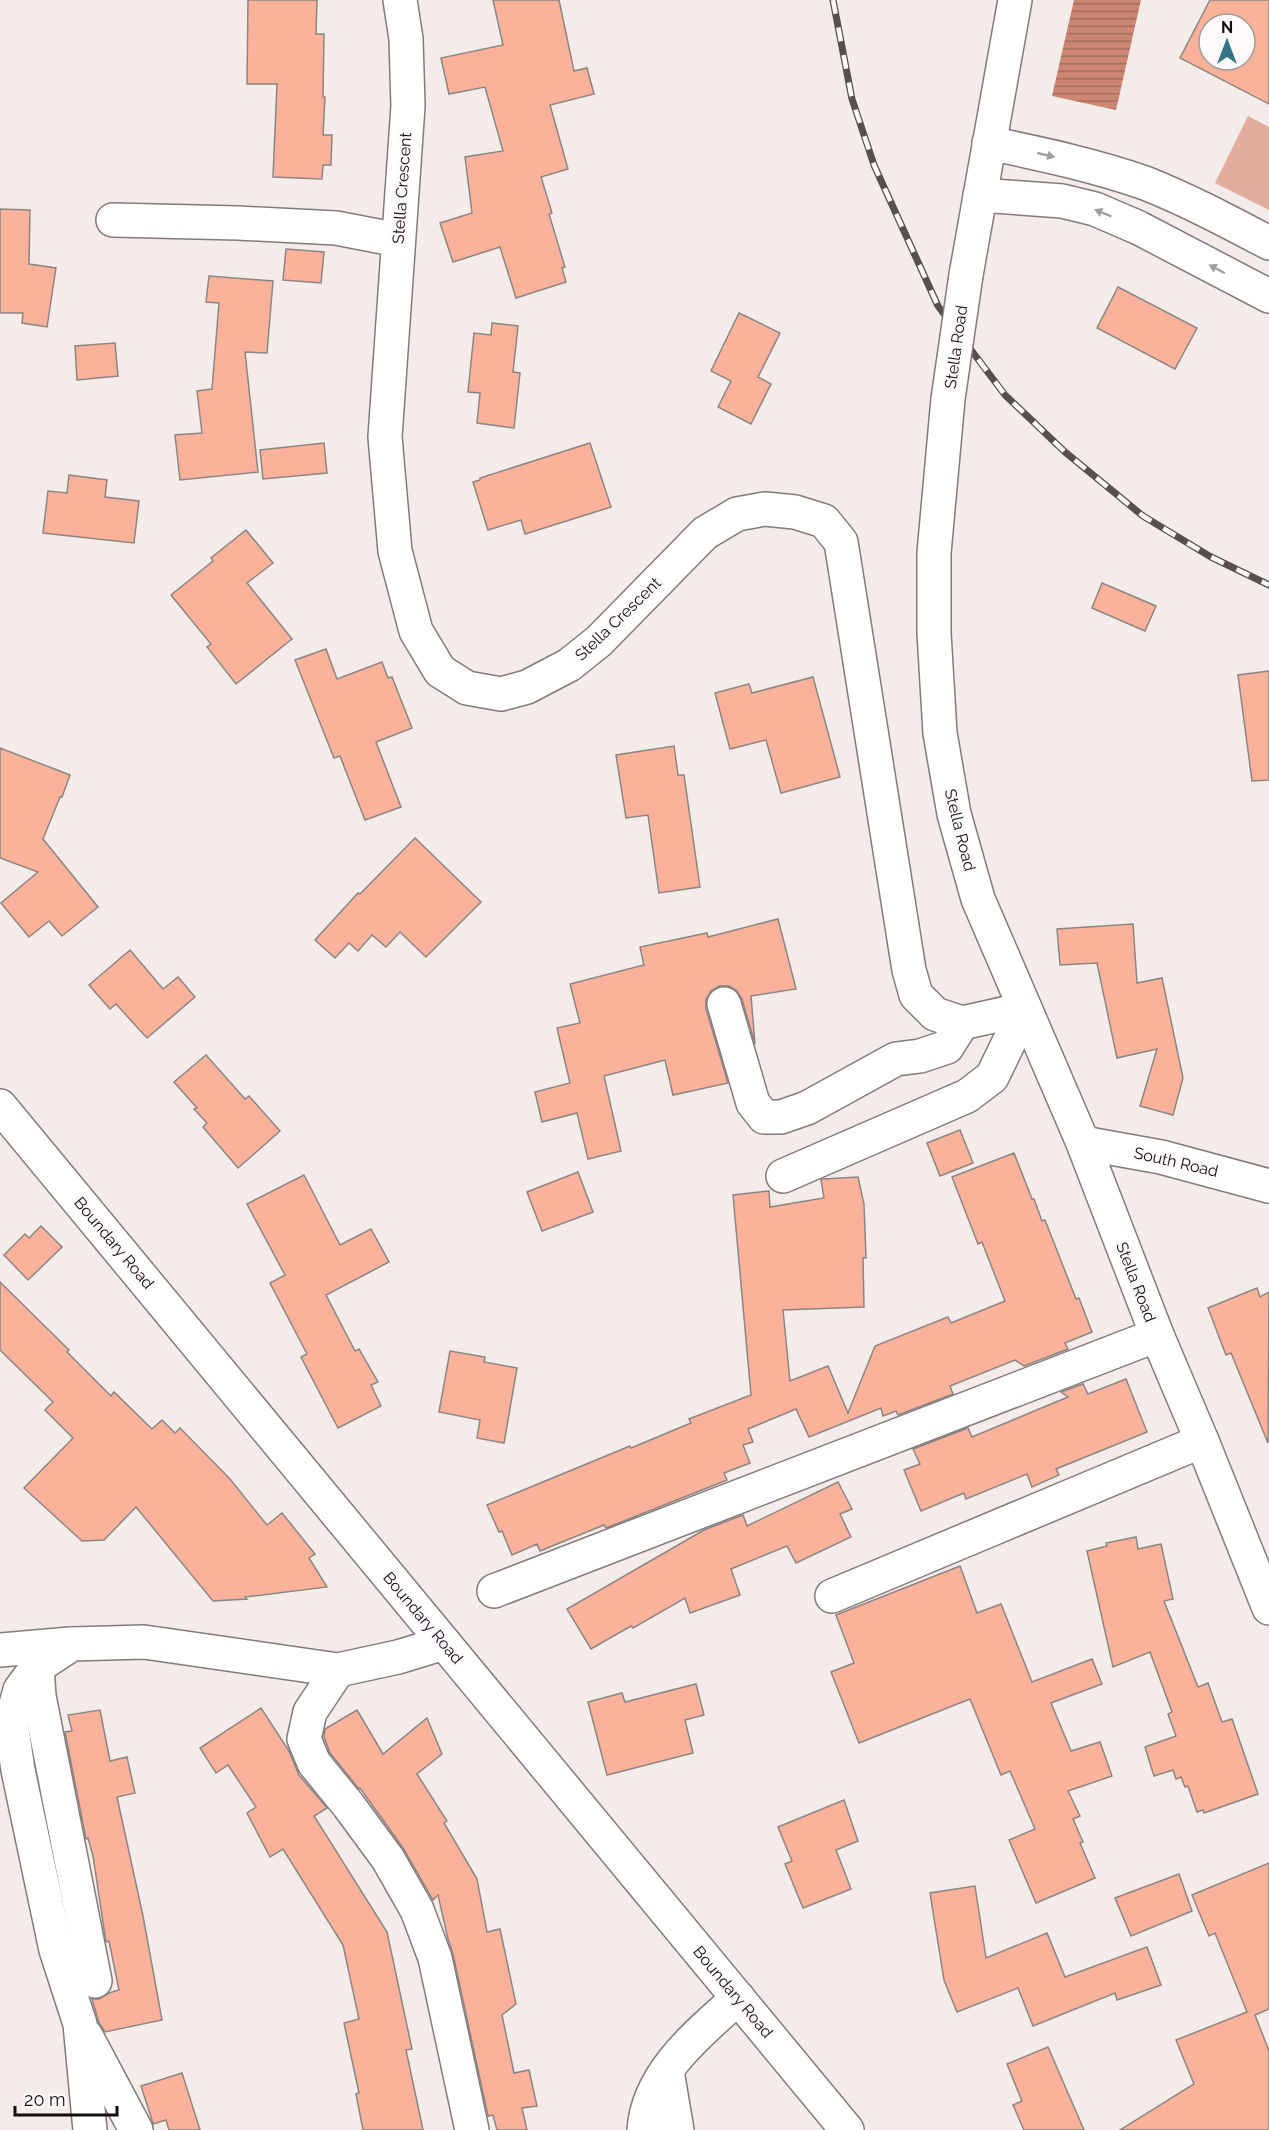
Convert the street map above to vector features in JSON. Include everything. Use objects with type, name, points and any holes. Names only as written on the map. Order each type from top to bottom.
[{"type":"street","name":"Stella Crescent","points":[[400,0],[406,39],[408,106],[385,437],[395,551],[416,631],[440,671],[467,688],[501,694],[527,687],[569,665],[599,641],[705,533],[737,514],[765,508],[795,512],[824,521],[842,542],[909,970],[916,994],[929,1008],[935,1014],[962,1023]]},
{"type":"street","name":"Stella Road","points":[[1015,0],[966,275],[948,399],[934,553],[934,633],[940,733],[954,814],[978,899],[1083,1143],[1157,1335],[1269,1608]]},
{"type":"street","points":[[989,143],[1094,167],[1174,195],[1269,243]]},
{"type":"street","points":[[980,195],[1062,201],[1095,209],[1139,228],[1269,296]]},
{"type":"street","points":[[1156,237],[1174,195]]},
{"type":"street","points":[[113,220],[336,228],[398,240]]},
{"type":"street","points":[[724,1004],[753,1103],[764,1117],[781,1117],[807,1108],[896,1059],[920,1056],[947,1047],[962,1023],[1025,1009]]},
{"type":"street","points":[[783,1176],[967,1096],[992,1077],[1025,1009]]},
{"type":"street","name":"Boundary Road","points":[[0,1106],[847,2130]]},
{"type":"street","name":"South Road","points":[[1083,1143],[1161,1157],[1269,1186]]},
{"type":"street","points":[[494,1591],[1157,1335]]},
{"type":"street","points":[[832,1596],[1202,1441]]},
{"type":"street","points":[[0,1650],[72,1644],[144,1642],[338,1670],[398,1657],[444,1643]]},
{"type":"street","points":[[72,1644],[38,1667],[20,1690],[11,1722],[18,1770],[56,1950],[80,2024],[136,2130]]},
{"type":"street","points":[[38,1667],[39,1696],[95,1981]]},
{"type":"street","points":[[338,1670],[310,1712],[304,1739],[314,1764],[349,1806],[388,1859],[417,1910],[435,1958],[472,2130]]},
{"type":"street","points":[[644,2130],[654,2092],[667,2071],[693,2038],[738,1998]]},
{"type":"street","points":[[80,2024],[90,2130]]},
{"type":"street","points":[[667,2071],[677,2130]]},
{"type":"shaded area","points":[[1074,0],[1141,0],[1116,110],[1052,96]]},
{"type":"shaded area","points":[[1248,116],[1269,127],[1269,210],[1215,183]]},
{"type":"building","points":[[248,0],[317,0],[316,34],[324,34],[323,135],[332,135],[331,165],[323,165],[322,179],[273,177],[277,84],[247,84]]},
{"type":"building","points":[[493,0],[559,0],[574,71],[587,68],[594,94],[550,105],[568,169],[541,177],[552,213],[549,214],[565,267],[562,268],[566,282],[516,298],[500,247],[453,262],[440,223],[472,213],[465,157],[503,151],[485,87],[449,94],[441,58],[503,45]]},
{"type":"building","points":[[1210,0],[1269,0],[1269,104],[1207,72],[1257,72],[1257,12],[1204,12]]},
{"type":"building","points":[[1197,25],[1197,67],[1180,58]]},
{"type":"building","points":[[0,209],[30,210],[29,264],[56,268],[47,327],[22,323],[23,313],[0,313]]},
{"type":"building","points":[[286,249],[324,252],[321,283],[283,280]]},
{"type":"building","points":[[209,276],[273,281],[267,353],[245,352],[258,472],[180,480],[175,435],[202,433],[197,391],[212,389],[219,303],[206,302]]},
{"type":"building","points":[[1118,287],[1197,328],[1175,369],[1097,328]]},
{"type":"building","points":[[739,313],[780,333],[758,377],[771,384],[751,424],[718,407],[731,381],[711,371]]},
{"type":"building","points":[[492,323],[518,326],[513,372],[520,373],[514,428],[477,423],[480,393],[468,392],[474,333],[491,335]]},
{"type":"building","points":[[115,343],[118,376],[77,380],[75,346]]},
{"type":"building","points":[[324,443],[327,473],[263,479],[260,450]]},
{"type":"building","points":[[590,443],[611,507],[525,534],[521,520],[488,530],[473,482]]},
{"type":"building","points":[[69,475],[107,480],[105,497],[139,501],[134,543],[43,533],[48,491],[67,493]]},
{"type":"building","points":[[246,530],[273,563],[247,583],[292,639],[236,684],[207,647],[211,644],[171,595],[213,561],[211,558]]},
{"type":"building","points":[[1102,583],[1156,606],[1145,631],[1092,608]]},
{"type":"building","points":[[326,649],[337,679],[382,662],[388,678],[392,677],[412,728],[376,742],[401,807],[365,820],[340,756],[334,758],[295,660]]},
{"type":"building","points":[[1269,671],[1269,780],[1252,781],[1238,675]]},
{"type":"building","points":[[813,677],[840,777],[781,793],[766,740],[730,749],[715,693],[749,684],[752,693]]},
{"type":"building","points":[[674,746],[678,775],[684,775],[700,887],[659,893],[648,815],[626,818],[616,755]]},
{"type":"building","points":[[0,748],[70,775],[43,839],[98,907],[62,936],[49,921],[29,937],[1,903],[38,872],[0,858]]},
{"type":"building","points":[[415,838],[481,902],[426,957],[400,932],[386,947],[372,935],[358,951],[349,943],[335,958],[315,940],[358,893],[360,894]]},
{"type":"building","points":[[778,919],[796,989],[751,996],[755,1044],[742,999],[736,990],[729,986],[719,986],[711,991],[706,999],[706,1009],[728,1083],[673,1095],[665,1060],[604,1076],[621,1151],[588,1159],[577,1113],[542,1122],[535,1092],[570,1083],[557,1028],[580,1023],[570,984],[644,965],[640,947],[707,933],[708,937]]},
{"type":"building","points":[[1133,924],[1137,983],[1162,978],[1183,1078],[1173,1115],[1140,1106],[1157,1049],[1117,1058],[1097,963],[1060,965],[1057,929]]},
{"type":"building","points":[[130,950],[163,989],[178,977],[195,997],[147,1038],[116,1004],[110,1009],[89,985]]},
{"type":"building","points":[[206,1055],[245,1099],[249,1096],[280,1131],[238,1168],[203,1127],[207,1123],[174,1082]]},
{"type":"building","points":[[960,1130],[973,1163],[940,1176],[927,1143]]},
{"type":"building","points":[[1014,1153],[1032,1199],[1034,1199],[1042,1221],[1045,1220],[1076,1299],[1079,1298],[1092,1332],[1065,1343],[1068,1349],[1024,1366],[1015,1360],[950,1386],[953,1394],[898,1415],[896,1411],[883,1416],[881,1408],[809,1437],[796,1409],[748,1429],[753,1442],[743,1445],[750,1463],[724,1473],[727,1480],[606,1528],[604,1525],[540,1551],[537,1544],[512,1555],[487,1505],[691,1423],[689,1419],[751,1395],[733,1195],[769,1191],[770,1207],[824,1198],[821,1180],[823,1179],[858,1177],[864,1204],[866,1258],[863,1258],[864,1307],[783,1310],[790,1381],[828,1366],[848,1413],[875,1346],[948,1317],[951,1323],[1005,1301],[982,1242],[978,1244],[952,1177]]},
{"type":"building","points":[[578,1172],[593,1212],[542,1231],[527,1192]]},
{"type":"building","points":[[304,1175],[340,1245],[371,1229],[389,1262],[326,1295],[355,1351],[359,1349],[378,1382],[371,1385],[381,1406],[338,1428],[301,1357],[307,1354],[270,1283],[285,1275],[247,1204]]},
{"type":"building","points":[[41,1226],[62,1247],[28,1280],[4,1255],[25,1234],[29,1238]]},
{"type":"building","points":[[0,1282],[69,1350],[67,1352],[111,1396],[114,1392],[152,1429],[162,1420],[175,1433],[180,1428],[230,1479],[267,1525],[282,1513],[315,1554],[309,1558],[327,1587],[245,1597],[247,1599],[213,1601],[136,1507],[104,1540],[82,1541],[24,1488],[73,1438],[45,1410],[53,1402],[0,1350]]},
{"type":"building","points":[[1257,1288],[1260,1297],[1269,1292],[1268,1443],[1231,1353],[1226,1355],[1208,1308]]},
{"type":"building","points":[[450,1351],[485,1357],[484,1362],[517,1368],[504,1443],[477,1438],[480,1420],[439,1412]]},
{"type":"building","points":[[1126,1379],[1147,1432],[1056,1469],[1059,1475],[1032,1487],[1027,1474],[966,1499],[964,1493],[921,1511],[904,1470],[920,1464],[913,1449],[968,1428],[972,1437],[1068,1397],[1061,1392],[1083,1384],[1088,1394]]},
{"type":"building","points":[[838,1482],[852,1509],[840,1514],[851,1537],[796,1563],[787,1546],[731,1569],[740,1595],[690,1613],[685,1598],[591,1649],[567,1609],[704,1530],[743,1515],[747,1526]]},
{"type":"building","points":[[1136,1537],[1138,1549],[1161,1544],[1173,1599],[1164,1601],[1198,1687],[1208,1683],[1222,1722],[1232,1719],[1258,1794],[1204,1813],[1203,1810],[1197,1812],[1188,1786],[1185,1787],[1181,1777],[1176,1779],[1173,1770],[1154,1776],[1145,1747],[1176,1736],[1168,1714],[1172,1712],[1150,1652],[1113,1667],[1087,1551],[1107,1546],[1106,1543]]},
{"type":"building","points":[[960,1566],[977,1613],[1001,1604],[1032,1682],[1092,1659],[1102,1684],[1051,1703],[1071,1751],[1100,1742],[1112,1776],[1068,1791],[1080,1816],[1073,1819],[1083,1842],[1080,1843],[1095,1878],[1036,1903],[1009,1840],[1035,1829],[1010,1771],[1001,1775],[970,1699],[859,1743],[831,1672],[854,1663],[836,1615]]},
{"type":"building","points":[[696,1684],[704,1715],[685,1720],[693,1753],[607,1775],[588,1702],[622,1693],[625,1702]]},
{"type":"building","points":[[261,1708],[289,1751],[299,1775],[327,1808],[314,1816],[387,1932],[412,2049],[406,2050],[423,2130],[363,2130],[356,2094],[359,2093],[344,2023],[359,2019],[343,1945],[283,1849],[270,1857],[247,1813],[256,1807],[228,1765],[216,1773],[200,1748]]},
{"type":"building","points":[[100,1710],[110,1761],[127,1757],[135,1793],[117,1797],[143,1916],[162,2020],[105,2032],[99,2023],[92,1999],[99,1999],[119,1990],[109,1941],[106,1942],[93,1856],[88,1838],[86,1839],[65,1732],[72,1731],[68,1715]]},
{"type":"building","points":[[357,1710],[383,1754],[427,1718],[442,1754],[417,1774],[447,1821],[444,1823],[477,1879],[487,1932],[500,1929],[516,2004],[502,2015],[514,2073],[529,2070],[537,2106],[522,2108],[527,2130],[497,2130],[493,2115],[488,2116],[438,1895],[433,1900],[403,1848],[360,1788],[330,1753],[324,1737],[325,1729]]},
{"type":"building","points":[[844,1800],[858,1841],[836,1850],[851,1889],[803,1908],[785,1864],[792,1861],[778,1827]]},
{"type":"building","points":[[1269,1863],[1269,2009],[1255,2015],[1269,2051],[1269,2130],[1120,2130],[1194,2084],[1176,2040],[1247,2012],[1215,1933],[1209,1936],[1192,1895]]},
{"type":"building","points":[[1179,1874],[1192,1911],[1131,1936],[1115,1898]]},
{"type":"building","points":[[975,1886],[986,1958],[1047,1933],[1065,1977],[1147,1947],[1161,1985],[1117,2000],[1115,1993],[1033,2026],[1018,1988],[957,2012],[944,1980],[930,1893]]},
{"type":"building","points":[[1048,2047],[1084,2130],[1024,2130],[1013,2105],[1022,2101],[1007,2064]]},
{"type":"building","points":[[182,2073],[200,2130],[169,2130],[166,2120],[153,2124],[141,2086]]},
{"type":"railway","points":[[833,0],[852,99],[874,165],[938,306],[1005,395],[1065,452],[1143,516],[1211,557],[1269,585]]}]
